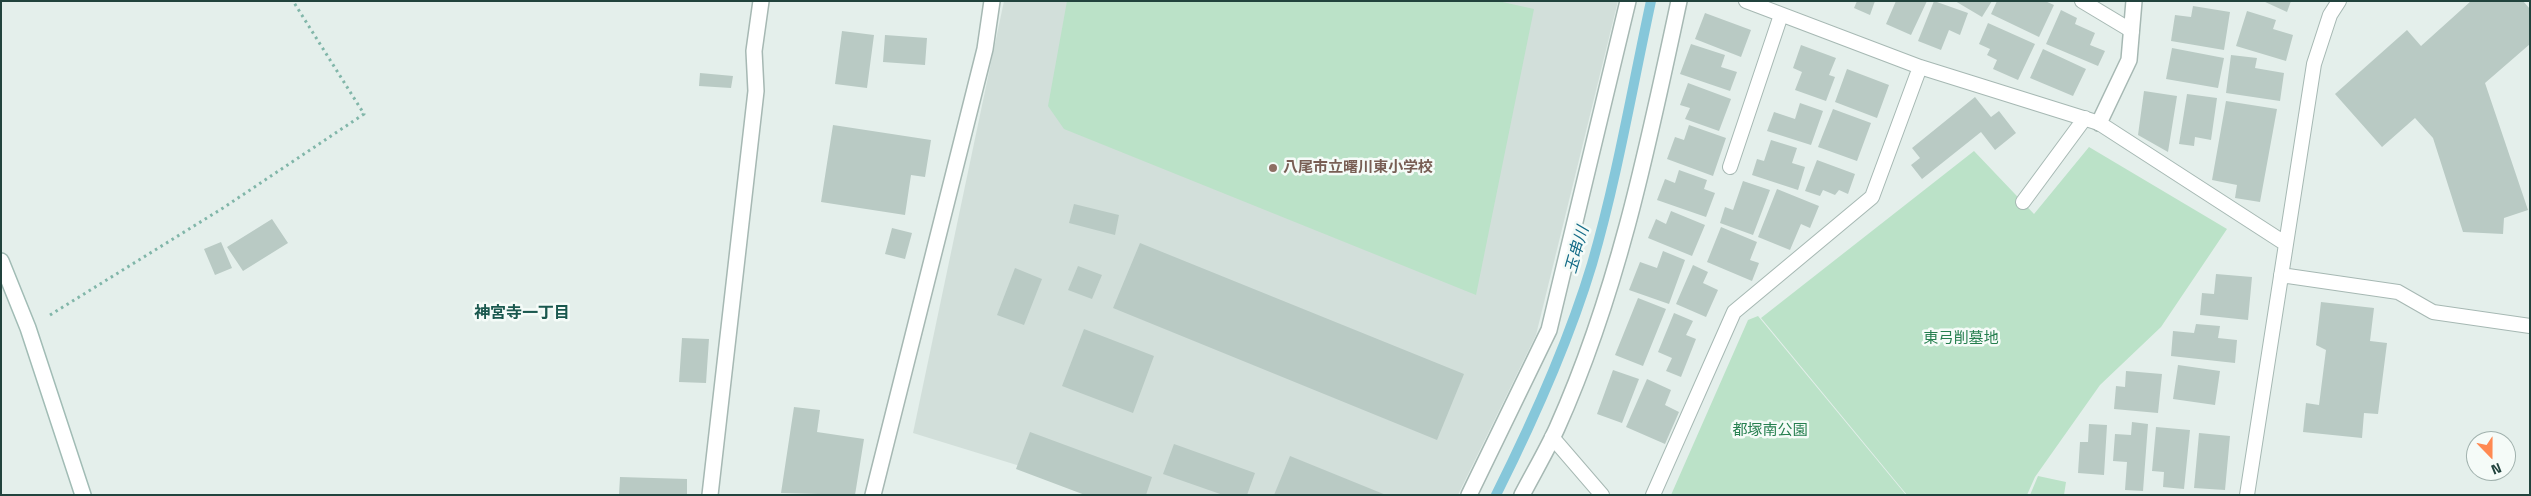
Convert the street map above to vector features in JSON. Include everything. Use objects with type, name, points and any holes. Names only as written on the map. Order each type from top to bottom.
[{"type":"street","points":[[710,495],[756,91],[754,51],[761,1]]},
{"type":"street","points":[[872,495],[985,49],[992,1]]},
{"type":"street","points":[[1469,495],[1550,330],[1628,1]]},
{"type":"street","points":[[1522,495],[1552,437],[1597,325],[1618,261],[1646,158],[1679,1]]},
{"type":"street","points":[[2092,121],[2129,60],[2134,1]]},
{"type":"street","points":[[1,261],[28,328],[83,495]]},
{"type":"lane","points":[[1746,1],[1920,67],[2092,121],[2286,244]]},
{"type":"lane","points":[[2082,1],[2132,31]]},
{"type":"lane","points":[[2247,495],[2314,64],[2330,15],[2339,1]]},
{"type":"lane","points":[[1730,167],[1780,15]]},
{"type":"lane","points":[[1653,495],[1734,312],[1872,197],[1920,67]]},
{"type":"lane","points":[[2023,202],[2092,121]]},
{"type":"lane","points":[[2282,275],[2398,292],[2432,312],[2530,326]]},
{"type":"lane","points":[[1552,437],[1602,495]]},
{"type":"path","points":[[28,328],[223,208],[364,114],[293,1]]},
{"type":"shaded area","name":"八尾市立曙川東小学校","points":[[1004,1],[1618,1],[1536,335],[1458,495],[1114,495],[913,433]]},
{"type":"green space","points":[[1067,1],[1498,1],[1534,9],[1476,295],[1064,129],[1048,106]]},
{"type":"green space","name":"東弓削墓地","points":[[2089,147],[2227,229],[2161,327],[2100,385],[2035,477],[2027,495],[1907,495],[1761,318],[1974,151],[2034,214]]},
{"type":"green space","name":"都塚南公園","points":[[1758,316],[1906,495],[1671,495],[1748,320]]},
{"type":"green space","points":[[2038,476],[2066,482],[2064,495],[2030,495]]},
{"type":"building","points":[[1857,1],[1875,1],[1870,15],[1854,8]]},
{"type":"building","points":[[1896,1],[1927,1],[1911,35],[1886,24]]},
{"type":"building","points":[[1934,1],[1968,13],[1960,35],[1949,30],[1941,50],[1918,41]]},
{"type":"building","points":[[1955,1],[1992,1],[1982,17]]},
{"type":"building","points":[[1997,1],[2045,1],[2054,5],[2039,37],[1991,14]]},
{"type":"building","points":[[2263,1],[2291,1],[2287,12]]},
{"type":"building","points":[[2471,1],[2523,1],[2530,9],[2530,44],[2485,83],[2528,210],[2504,218],[2503,234],[2463,232],[2433,138],[2415,118],[2382,147],[2335,94],[2407,30],[2421,46]]},
{"type":"building","points":[[2193,6],[2230,12],[2224,50],[2171,41],[2175,15],[2191,17]]},
{"type":"building","points":[[2061,10],[2077,18],[2075,24],[2095,33],[2090,45],[2105,51],[2098,66],[2046,44]]},
{"type":"building","points":[[2247,11],[2276,20],[2273,29],[2293,35],[2286,61],[2236,46]]},
{"type":"building","points":[[1705,13],[1751,30],[1741,57],[1695,39]]},
{"type":"building","points":[[1988,23],[2035,44],[2018,80],[1993,69],[1997,60],[1987,55],[1990,49],[1979,44]]},
{"type":"building","points":[[842,31],[874,35],[867,88],[835,84]]},
{"type":"building","points":[[885,35],[927,38],[925,65],[883,62]]},
{"type":"building","points":[[1691,44],[1725,55],[1721,67],[1737,72],[1730,91],[1680,74]]},
{"type":"building","points":[[1801,45],[1836,58],[1829,75],[1835,77],[1826,101],[1795,90],[1802,72],[1793,68]]},
{"type":"building","points":[[2172,48],[2224,58],[2218,88],[2166,79]]},
{"type":"building","points":[[2043,49],[2086,69],[2073,96],[2030,78]]},
{"type":"building","points":[[2231,55],[2257,58],[2255,68],[2284,73],[2280,101],[2226,93]]},
{"type":"building","points":[[1847,69],[1889,85],[1877,118],[1835,102]]},
{"type":"building","points":[[700,73],[733,76],[731,88],[699,86]]},
{"type":"building","points":[[1688,83],[1731,99],[1719,131],[1685,119],[1690,108],[1680,105]]},
{"type":"building","points":[[2144,91],[2177,96],[2168,152],[2138,135]]},
{"type":"building","points":[[2187,94],[2217,98],[2211,140],[2195,137],[2194,146],[2179,144]]},
{"type":"building","points":[[1975,97],[1991,117],[1999,111],[2016,133],[1995,150],[1981,132],[1922,179],[1911,165],[1920,158],[1912,148]]},
{"type":"building","points":[[2226,101],[2277,109],[2260,202],[2235,198],[2237,185],[2212,180]]},
{"type":"building","points":[[1800,103],[1823,111],[1811,145],[1767,131],[1774,112],[1795,119]]},
{"type":"building","points":[[1833,109],[1871,123],[1857,161],[1818,147]]},
{"type":"building","points":[[833,125],[931,140],[925,177],[911,175],[905,215],[821,202]]},
{"type":"building","points":[[1689,125],[1726,138],[1713,176],[1667,159],[1675,137],[1684,140]]},
{"type":"building","points":[[1771,140],[1797,148],[1792,163],[1805,167],[1798,190],[1752,175],[1757,159],[1764,161]]},
{"type":"building","points":[[1817,160],[1855,174],[1848,194],[1839,190],[1835,195],[1823,190],[1820,196],[1805,191]]},
{"type":"building","points":[[1679,170],[1707,180],[1704,189],[1715,193],[1706,217],[1657,200],[1665,179],[1675,183]]},
{"type":"building","points":[[1743,181],[1770,190],[1753,235],[1720,223],[1725,207],[1733,210]]},
{"type":"building","points":[[1777,189],[1819,206],[1810,228],[1801,224],[1790,250],[1758,237]]},
{"type":"building","points":[[1074,204],[1119,215],[1115,235],[1069,223]]},
{"type":"building","points":[[1671,211],[1705,225],[1692,256],[1648,238],[1656,219],[1666,224]]},
{"type":"building","points":[[272,219],[288,243],[243,271],[227,247]]},
{"type":"building","points":[[1721,227],[1757,242],[1750,260],[1759,263],[1752,281],[1707,262]]},
{"type":"building","points":[[892,228],[912,233],[905,259],[885,254]]},
{"type":"building","points":[[221,242],[232,268],[215,275],[204,249]]},
{"type":"building","points":[[1140,243],[1464,374],[1437,440],[1113,308]]},
{"type":"building","points":[[1663,251],[1685,260],[1669,304],[1629,290],[1640,262],[1657,268]]},
{"type":"building","points":[[1693,265],[1708,272],[1703,283],[1718,290],[1706,317],[1676,304]]},
{"type":"building","points":[[1078,266],[1102,275],[1092,299],[1068,290]]},
{"type":"building","points":[[1015,268],[1042,279],[1024,325],[997,315]]},
{"type":"building","points":[[2216,274],[2252,277],[2248,320],[2200,315],[2202,293],[2214,294]]},
{"type":"building","points":[[1638,298],[1666,309],[1643,366],[1615,355]]},
{"type":"building","points":[[2321,302],[2374,308],[2370,341],[2387,343],[2378,414],[2364,413],[2362,438],[2303,432],[2306,403],[2319,405],[2326,350],[2316,345]]},
{"type":"building","points":[[1674,313],[1693,321],[1686,335],[1696,339],[1681,377],[1666,371],[1672,358],[1658,352]]},
{"type":"building","points":[[2196,324],[2220,326],[2218,338],[2237,340],[2235,363],[2171,356],[2173,331],[2194,333]]},
{"type":"building","points":[[1084,329],[1154,356],[1133,413],[1062,386]]},
{"type":"building","points":[[682,338],[709,339],[706,383],[679,382]]},
{"type":"building","points":[[2178,365],[2220,371],[2215,405],[2173,399]]},
{"type":"building","points":[[1613,370],[1639,379],[1622,423],[1597,414]]},
{"type":"building","points":[[2126,371],[2162,374],[2158,413],[2114,409],[2116,386],[2125,387]]},
{"type":"building","points":[[1647,379],[1671,390],[1665,405],[1679,412],[1665,444],[1626,427]]},
{"type":"building","points":[[794,407],[820,410],[817,432],[864,439],[855,495],[781,493]]},
{"type":"building","points":[[2132,422],[2148,424],[2143,491],[2125,490],[2127,462],[2113,461],[2115,434],[2131,435]]},
{"type":"building","points":[[2089,424],[2107,425],[2104,475],[2078,473],[2080,442],[2088,442]]},
{"type":"building","points":[[2156,427],[2190,430],[2184,489],[2163,487],[2164,472],[2152,471]]},
{"type":"building","points":[[1030,432],[1152,477],[1146,495],[1085,495],[1016,469]]},
{"type":"building","points":[[2199,433],[2230,436],[2225,490],[2194,488]]},
{"type":"building","points":[[1174,444],[1255,473],[1247,495],[1223,495],[1163,474]]},
{"type":"building","points":[[1290,456],[1386,495],[1274,495]]},
{"type":"building","points":[[620,477],[687,479],[687,495],[619,495]]},
{"type":"waterway","name":"玉串川","points":[[1496,495],[1549,382],[1583,294],[1617,166],[1651,1]]},
{"type":"place","name":"八尾市立曙川東小学校","points":[[1273,168]]},
{"type":"district","name":"神宮寺一丁目","points":[[522,314]]}]
